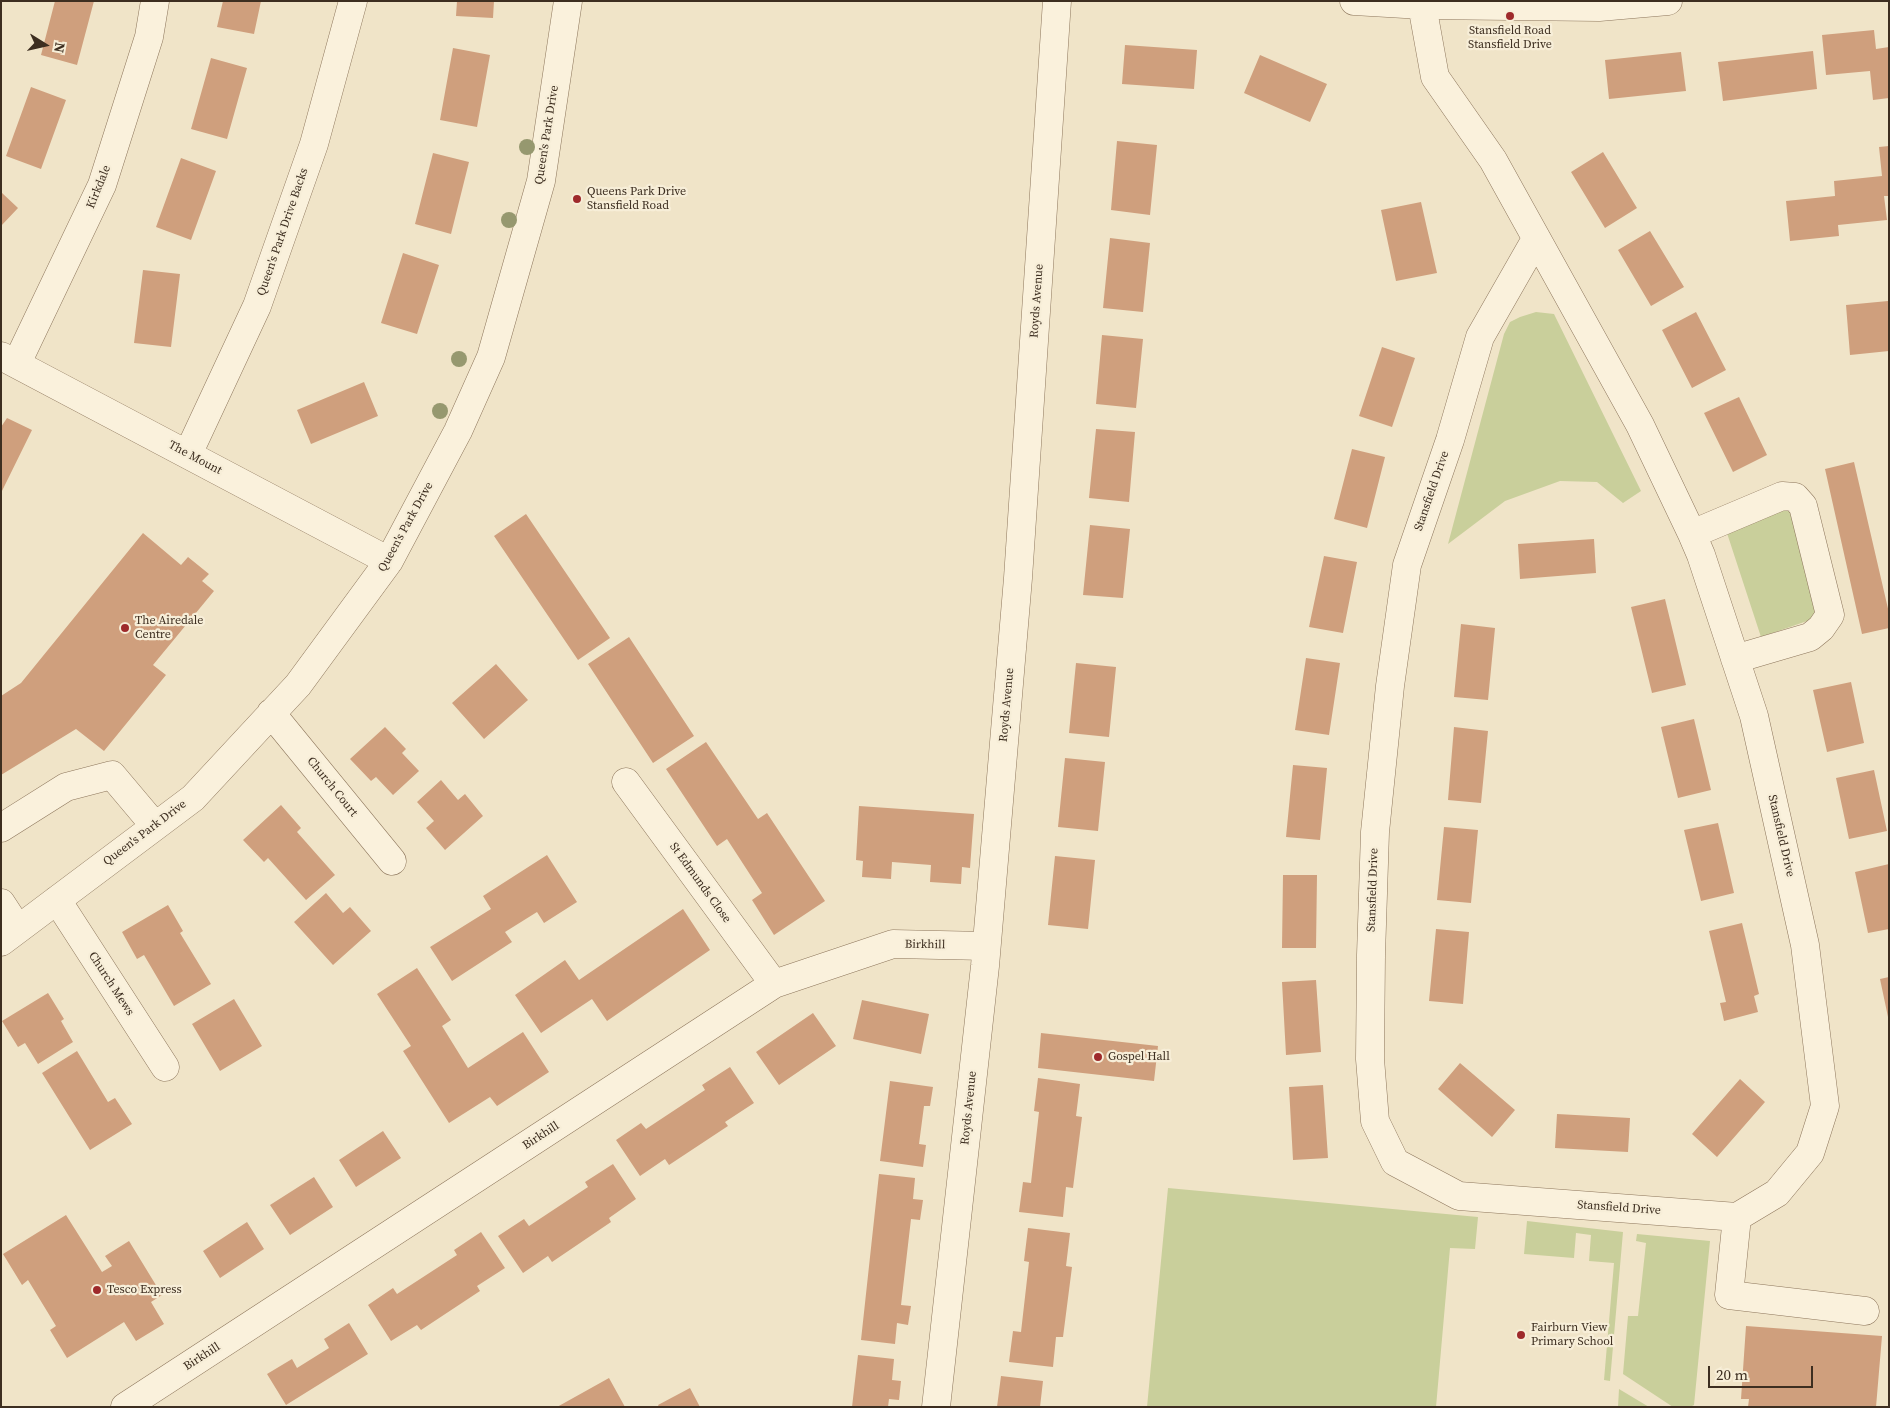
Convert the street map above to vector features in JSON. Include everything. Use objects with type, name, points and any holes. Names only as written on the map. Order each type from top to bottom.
[{"type":"street","name":"Kirkdale","points":[[9,360],[102,185],[149,37],[155,1]]},
{"type":"street","name":"Queen's Park Drive Backs","points":[[188,454],[257,306],[314,144],[353,1]]},
{"type":"street","name":"Queen's Park Drive","points":[[9,935],[193,798],[298,685],[389,561],[458,431],[491,357],[541,182],[568,1]]},
{"type":"street","name":"Royds Avenue","points":[[936,1407],[986,946],[1018,578],[1057,1]]},
{"type":"street","points":[[1354,1],[1422,5],[1599,7],[1668,1]]},
{"type":"street","name":"Stansfield Drive","points":[[1422,5],[1435,77],[1493,160],[1640,426],[1692,534],[1701,555],[1754,716],[1805,945],[1825,1106],[1810,1153],[1777,1193],[1737,1217],[1460,1196],[1395,1162],[1375,1122],[1370,1050],[1375,832],[1390,686],[1407,565],[1450,440],[1480,337],[1536,239]]},
{"type":"street","name":"The Mount","points":[[9,360],[389,561]]},
{"type":"street","points":[[1692,534],[1782,496],[1795,497],[1803,506],[1830,615],[1821,628],[1810,637],[1735,659]]},
{"type":"street","name":"Church Court","points":[[272,713],[392,861]]},
{"type":"street","points":[[1,828],[66,787],[112,775],[154,826]]},
{"type":"street","name":"St Edmunds Close","points":[[626,782],[774,984]]},
{"type":"street","name":"Church Mews","points":[[57,900],[165,1067]]},
{"type":"street","points":[[1,903],[9,935]]},
{"type":"street","name":"Birkhill","points":[[125,1407],[774,984],[893,944],[986,946]]},
{"type":"street","points":[[1737,1217],[1729,1295],[1865,1311]]},
{"type":"green space","points":[[1536,312],[1554,314],[1641,491],[1623,503],[1597,482],[1560,481],[1505,501],[1448,544],[1504,334],[1510,322]]},
{"type":"green space","points":[[1788,507],[1795,513],[1817,611],[1810,620],[1761,637],[1725,527]]},
{"type":"green space","points":[[1168,1188],[1478,1217],[1475,1249],[1450,1248],[1436,1407],[1147,1407]]},
{"type":"green space","points":[[1527,1221],[1623,1232],[1610,1381],[1604,1380],[1614,1263],[1589,1261],[1591,1235],[1576,1233],[1574,1258],[1524,1254]]},
{"type":"green space","points":[[1637,1234],[1710,1241],[1694,1405],[1690,1407],[1673,1407],[1623,1374],[1628,1316],[1638,1316],[1646,1243],[1636,1241]]},
{"type":"green space","points":[[1619,1389],[1649,1407],[1618,1407]]},
{"type":"building","points":[[55,1],[94,1],[77,65],[41,55]]},
{"type":"building","points":[[223,1],[261,1],[254,34],[217,27]]},
{"type":"building","points":[[457,1],[494,1],[493,18],[456,16]]},
{"type":"building","points":[[1874,30],[1876,49],[1889,47],[1889,98],[1873,100],[1870,71],[1826,75],[1822,35]]},
{"type":"building","points":[[1125,45],[1197,50],[1194,89],[1122,84]]},
{"type":"building","points":[[453,48],[490,55],[477,127],[440,120]]},
{"type":"building","points":[[1813,51],[1817,89],[1723,101],[1718,62]]},
{"type":"building","points":[[1681,52],[1686,91],[1609,99],[1605,60]]},
{"type":"building","points":[[1260,55],[1327,84],[1310,122],[1244,93]]},
{"type":"building","points":[[211,58],[247,68],[227,139],[191,129]]},
{"type":"building","points":[[31,87],[66,100],[41,169],[6,156]]},
{"type":"building","points":[[1117,141],[1157,145],[1150,215],[1111,210]]},
{"type":"building","points":[[1889,146],[1889,196],[1884,196],[1887,220],[1838,225],[1839,236],[1790,241],[1786,201],[1835,196],[1834,181],[1882,176],[1879,147]]},
{"type":"building","points":[[1603,152],[1637,208],[1605,228],[1571,172]]},
{"type":"building","points":[[433,153],[469,162],[451,234],[415,224]]},
{"type":"building","points":[[181,158],[216,171],[191,240],[156,227]]},
{"type":"building","points":[[1,192],[18,208],[1,226]]},
{"type":"building","points":[[1421,202],[1437,273],[1396,281],[1381,210]]},
{"type":"building","points":[[1650,231],[1684,287],[1651,306],[1618,250]]},
{"type":"building","points":[[1110,238],[1150,243],[1143,312],[1103,308]]},
{"type":"building","points":[[403,253],[439,265],[417,334],[381,323]]},
{"type":"building","points":[[143,270],[180,274],[171,347],[134,343]]},
{"type":"building","points":[[1888,301],[1889,351],[1850,355],[1846,305]]},
{"type":"building","points":[[1696,312],[1726,370],[1692,388],[1662,330]]},
{"type":"building","points":[[1102,335],[1143,339],[1136,408],[1096,404]]},
{"type":"building","points":[[1382,347],[1415,358],[1392,427],[1359,416]]},
{"type":"building","points":[[364,382],[378,416],[311,444],[297,410]]},
{"type":"building","points":[[1739,397],[1767,455],[1733,472],[1704,413]]},
{"type":"building","points":[[7,418],[32,430],[1,493],[1,427]]},
{"type":"building","points":[[1096,429],[1135,432],[1129,502],[1089,498]]},
{"type":"building","points":[[1352,449],[1385,457],[1367,528],[1334,519]]},
{"type":"building","points":[[1854,462],[1889,613],[1889,628],[1862,634],[1825,469]]},
{"type":"building","points":[[526,514],[610,638],[578,660],[494,536]]},
{"type":"building","points":[[1090,525],[1130,529],[1123,598],[1083,595]]},
{"type":"building","name":"The Airedale Centre","points":[[143,533],[181,565],[188,557],[209,574],[202,581],[214,591],[153,665],[166,675],[104,751],[76,729],[1,775],[1,696],[21,683]]},
{"type":"building","points":[[1594,539],[1596,573],[1520,579],[1518,544]]},
{"type":"building","points":[[1324,556],[1357,562],[1343,633],[1309,627]]},
{"type":"building","points":[[1665,599],[1686,685],[1652,693],[1631,607]]},
{"type":"building","points":[[1461,624],[1495,628],[1488,700],[1454,697]]},
{"type":"building","points":[[629,637],[694,736],[653,763],[588,664]]},
{"type":"building","points":[[1306,658],[1340,663],[1329,735],[1295,730]]},
{"type":"building","points":[[1076,663],[1116,667],[1109,737],[1069,733]]},
{"type":"building","points":[[496,664],[528,700],[484,739],[452,703]]},
{"type":"building","points":[[1851,682],[1864,743],[1827,752],[1813,690]]},
{"type":"building","points":[[1694,719],[1711,790],[1678,798],[1661,727]]},
{"type":"building","points":[[385,727],[406,749],[402,753],[419,771],[393,795],[376,777],[371,781],[350,759]]},
{"type":"building","points":[[1454,727],[1488,731],[1481,803],[1448,800]]},
{"type":"building","points":[[706,742],[758,819],[767,813],[825,901],[774,935],[752,900],[762,893],[727,839],[717,846],[666,769]]},
{"type":"building","points":[[1065,758],[1105,762],[1098,831],[1058,827]]},
{"type":"building","points":[[1293,765],[1327,768],[1320,840],[1286,837]]},
{"type":"building","points":[[1874,770],[1887,831],[1849,839],[1836,778]]},
{"type":"building","points":[[441,780],[458,800],[465,794],[483,816],[445,850],[426,828],[434,821],[417,802]]},
{"type":"building","points":[[281,805],[301,828],[297,832],[335,875],[306,900],[268,858],[264,862],[243,840]]},
{"type":"building","points":[[859,806],[974,814],[970,868],[962,867],[961,884],[930,882],[931,865],[892,862],[891,879],[862,877],[863,861],[856,860]]},
{"type":"building","points":[[1718,823],[1734,893],[1701,901],[1684,830]]},
{"type":"building","points":[[1444,827],[1478,830],[1471,903],[1437,900]]},
{"type":"building","points":[[547,855],[577,902],[544,923],[537,912],[505,932],[512,942],[452,981],[430,947],[491,909],[483,896]]},
{"type":"building","points":[[1055,856],[1095,860],[1088,929],[1048,925]]},
{"type":"building","points":[[1889,864],[1889,929],[1868,933],[1855,872]]},
{"type":"building","points":[[1283,875],[1317,875],[1316,948],[1282,948]]},
{"type":"building","points":[[326,893],[343,913],[350,907],[371,931],[333,965],[294,922]]},
{"type":"building","points":[[168,905],[183,931],[180,933],[211,984],[174,1006],[144,955],[137,959],[122,932]]},
{"type":"building","points":[[683,909],[710,950],[607,1021],[592,999],[541,1033],[515,995],[565,960],[579,980]]},
{"type":"building","points":[[1742,923],[1759,994],[1754,996],[1758,1012],[1724,1021],[1720,1003],[1726,1002],[1709,931]]},
{"type":"building","points":[[1436,929],[1469,932],[1463,1004],[1429,1001]]},
{"type":"building","points":[[417,968],[451,1020],[442,1026],[468,1068],[523,1032],[549,1072],[497,1106],[490,1097],[449,1123],[403,1051],[411,1046],[377,994]]},
{"type":"building","points":[[1889,977],[1889,1017],[1888,1017],[1880,979]]},
{"type":"building","points":[[1316,980],[1321,1052],[1286,1055],[1282,982]]},
{"type":"building","points":[[48,993],[64,1019],[61,1021],[73,1042],[38,1064],[25,1043],[18,1047],[2,1021]]},
{"type":"building","points":[[234,999],[262,1046],[220,1071],[192,1024]]},
{"type":"building","points":[[862,1000],[929,1014],[921,1054],[853,1039]]},
{"type":"building","points":[[813,1013],[836,1046],[779,1085],[756,1052]]},
{"type":"building","name":"Gospel Hall","points":[[1041,1033],[1158,1046],[1154,1081],[1038,1068]]},
{"type":"building","points":[[77,1051],[108,1102],[115,1098],[132,1124],[90,1150],[42,1073]]},
{"type":"building","points":[[1460,1063],[1515,1110],[1492,1137],[1438,1089]]},
{"type":"building","points":[[730,1067],[754,1103],[725,1122],[728,1126],[669,1165],[665,1159],[640,1176],[616,1140],[641,1123],[646,1129],[705,1090],[702,1085]]},
{"type":"building","points":[[1038,1078],[1080,1084],[1076,1116],[1082,1117],[1073,1188],[1066,1187],[1063,1217],[1019,1212],[1023,1182],[1031,1183],[1039,1112],[1034,1111]]},
{"type":"building","points":[[1740,1079],[1765,1102],[1717,1157],[1692,1134]]},
{"type":"building","points":[[890,1081],[933,1087],[930,1106],[924,1106],[919,1144],[926,1145],[923,1167],[880,1161]]},
{"type":"building","points":[[1323,1085],[1328,1158],[1293,1160],[1289,1087]]},
{"type":"building","points":[[1557,1114],[1630,1118],[1628,1152],[1555,1148]]},
{"type":"building","points":[[383,1131],[401,1158],[356,1187],[339,1160]]},
{"type":"building","points":[[613,1164],[636,1199],[609,1218],[611,1222],[552,1262],[548,1256],[523,1273],[498,1236],[524,1219],[529,1226],[588,1187],[585,1182]]},
{"type":"building","points":[[879,1174],[915,1178],[913,1199],[923,1200],[920,1220],[911,1219],[901,1305],[911,1306],[908,1325],[897,1323],[895,1344],[861,1340]]},
{"type":"building","points":[[314,1177],[333,1207],[290,1235],[270,1205]]},
{"type":"building","name":"Tesco Express","points":[[66,1215],[102,1272],[112,1266],[105,1256],[129,1241],[162,1295],[151,1302],[164,1324],[136,1341],[124,1322],[67,1358],[50,1330],[56,1326],[28,1280],[22,1285],[3,1254]]},
{"type":"building","points":[[247,1222],[264,1249],[220,1278],[203,1251]]},
{"type":"building","points":[[1028,1228],[1070,1233],[1066,1266],[1072,1267],[1063,1337],[1056,1337],[1053,1367],[1009,1362],[1013,1331],[1021,1332],[1029,1262],[1024,1261]]},
{"type":"building","points":[[481,1232],[505,1268],[477,1286],[480,1291],[421,1330],[417,1325],[391,1341],[368,1305],[393,1288],[397,1294],[457,1255],[454,1250]]},
{"type":"building","points":[[349,1323],[368,1354],[286,1405],[267,1374],[292,1359],[297,1368],[329,1348],[324,1339]]},
{"type":"building","points":[[1746,1326],[1882,1336],[1876,1407],[1748,1407],[1749,1399],[1741,1399]]},
{"type":"building","points":[[858,1355],[894,1359],[892,1380],[901,1381],[899,1400],[889,1399],[888,1407],[852,1407]]},
{"type":"building","points":[[1001,1376],[1043,1381],[1040,1407],[997,1407]]},
{"type":"building","points":[[609,1378],[625,1407],[557,1407]]},
{"type":"building","points":[[690,1388],[700,1407],[659,1407],[658,1405]]},
{"type":"place","name":"Stansfield Road Stansfield Drive","points":[[1510,16]]},
{"type":"place","name":"Queens Park Drive Stansfield Road","points":[[577,199]]},
{"type":"place","name":"The Airedale Centre","points":[[125,628]]},
{"type":"place","name":"Gospel Hall","points":[[1098,1057]]},
{"type":"place","name":"Tesco Express","points":[[97,1290]]},
{"type":"place","name":"Fairburn View Primary School","points":[[1521,1335]]}]
